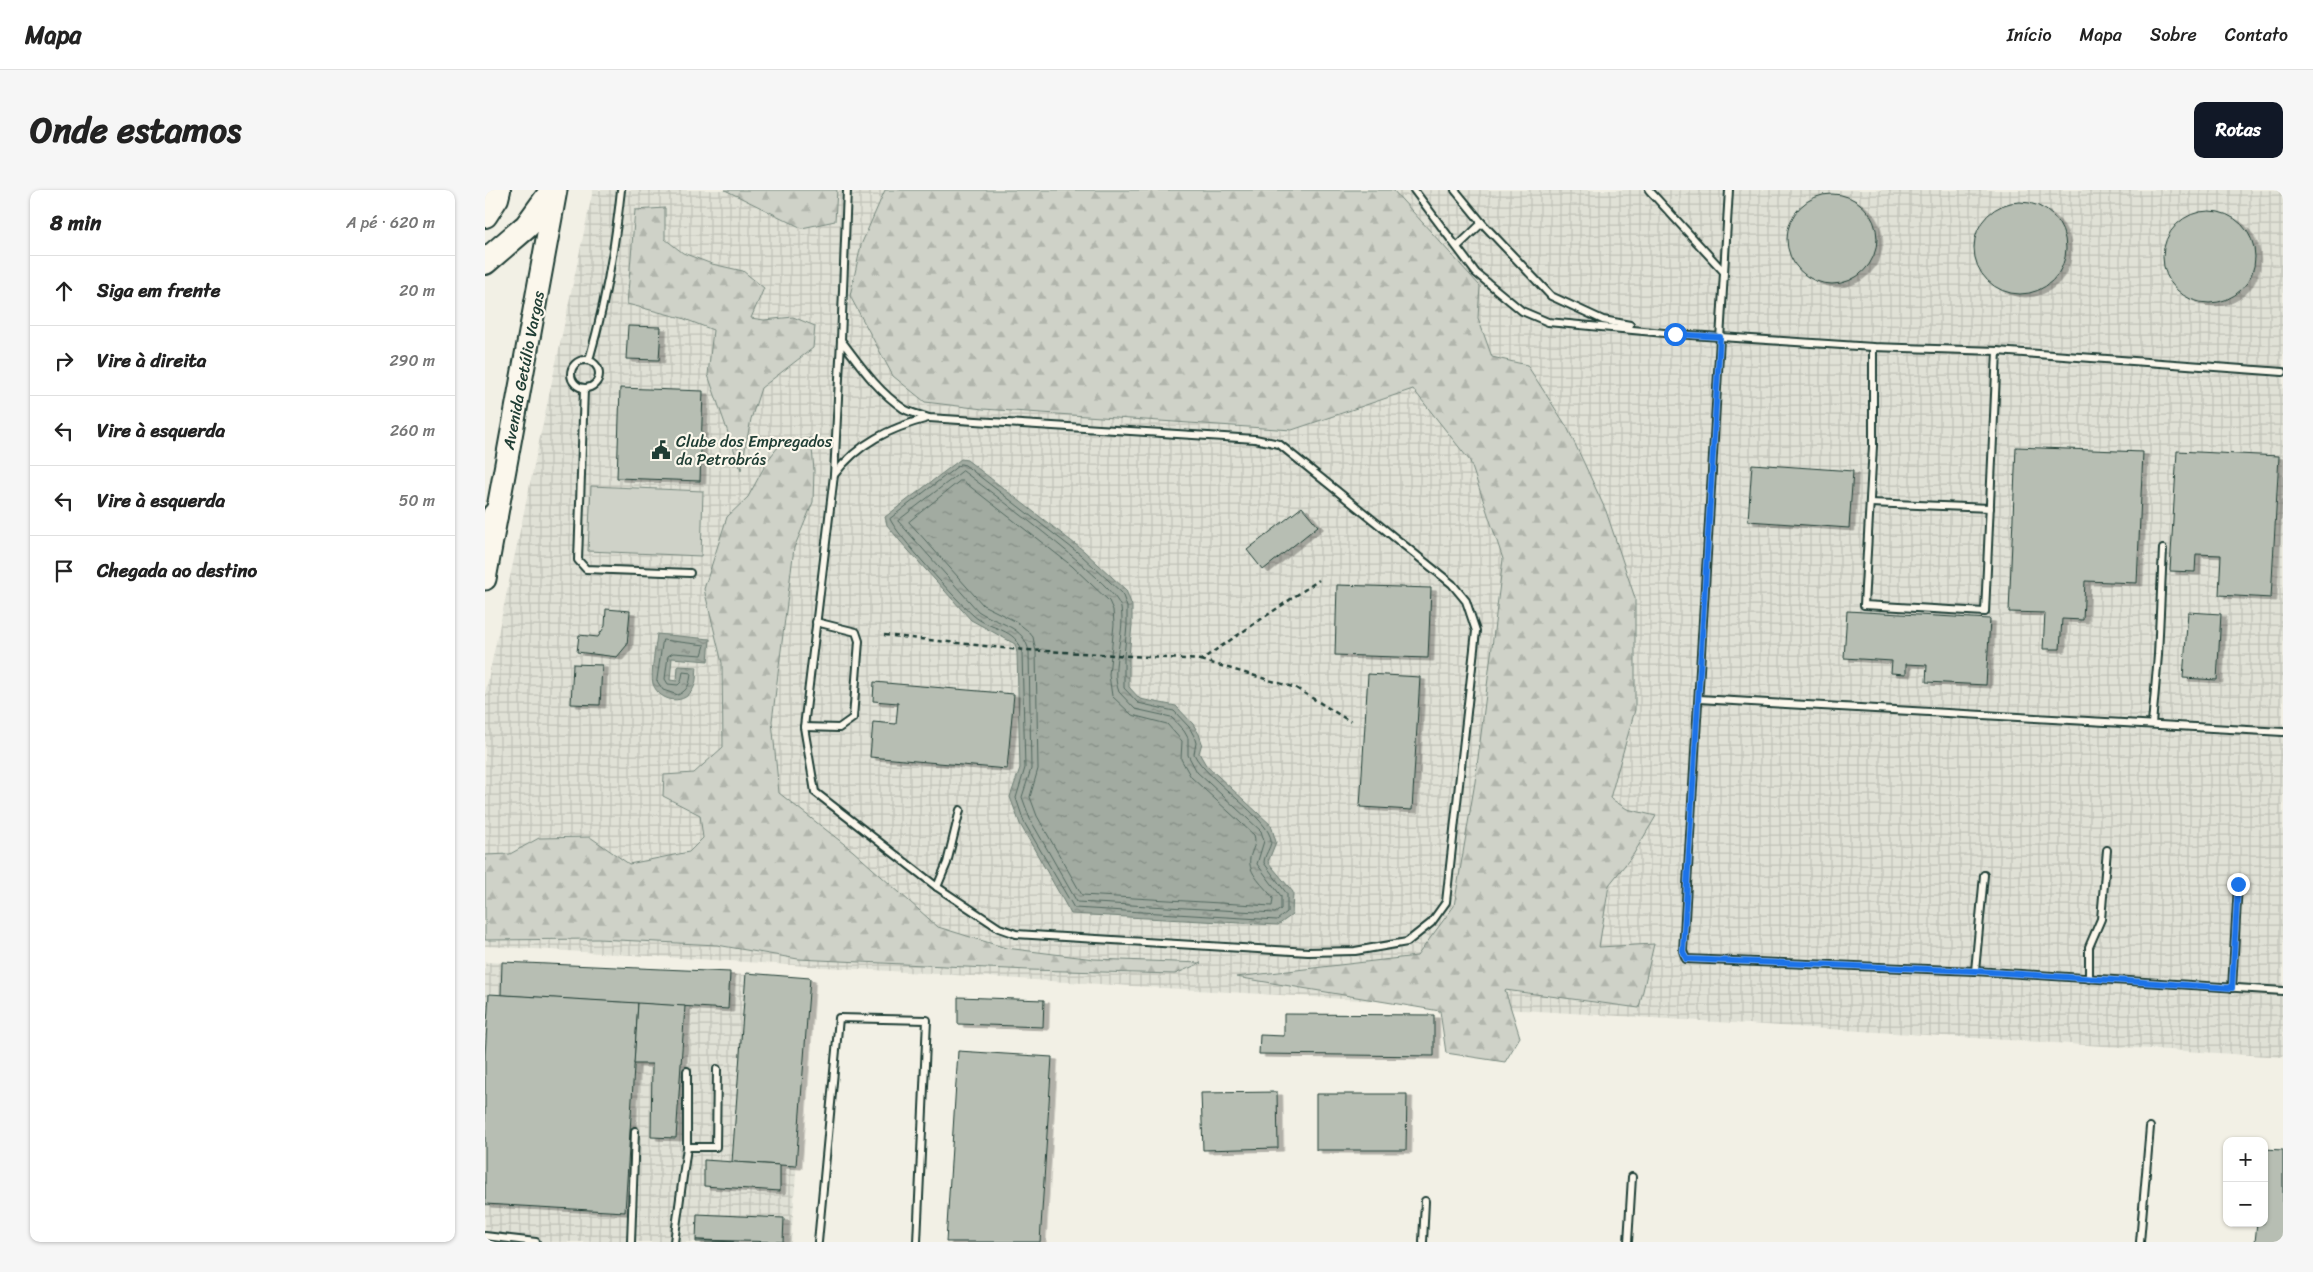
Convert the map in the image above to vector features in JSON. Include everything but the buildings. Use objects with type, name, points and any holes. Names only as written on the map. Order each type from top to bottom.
[{"type":"highway","points":[[485,215],[496,198],[498,190]]},
{"type":"highway","points":[[485,262],[527,226],[555,190]]},
{"type":"highway","points":[[485,546],[495,515]]},
{"type":"main road","name":"Avenida Getúlio Vargas","points":[[485,579],[555,190]]},
{"type":"lane","points":[[589,360],[603,304],[617,227],[621,190]]},
{"type":"lane","points":[[841,340],[871,380],[891,398],[905,410],[929,418],[1255,439],[1279,444],[1452,584],[1466,601],[1476,631],[1446,902],[1431,923],[1407,942],[1355,951],[1308,952],[1016,934],[999,928],[937,887],[815,792],[804,727],[834,475],[847,190]]},
{"type":"lane","points":[[1414,190],[1476,273],[1522,311],[1548,322],[1675,334],[1873,346],[1997,351],[2283,372]]},
{"type":"lane","points":[[1455,190],[1482,223],[1551,296],[1603,320],[1675,334]]},
{"type":"lane","points":[[1649,190],[1724,272]]},
{"type":"lane","points":[[1729,190],[1683,951],[1686,959],[1975,971],[2283,991]]},
{"type":"lane","points":[[1457,247],[1482,223]]},
{"type":"lane","points":[[1873,346],[1873,446],[1864,604],[1985,612],[1997,351]]},
{"type":"lane","points":[[581,360],[589,360],[598,368],[599,380],[590,388],[584,389],[576,386],[571,380],[571,372],[574,365],[581,360]]},
{"type":"lane","points":[[584,389],[578,560],[586,569],[691,573]]},
{"type":"lane","points":[[834,475],[845,460],[875,437],[900,426],[929,418]]},
{"type":"lane","points":[[1870,503],[1990,508]]},
{"type":"lane","points":[[2152,724],[2158,655],[2163,549]]},
{"type":"lane","points":[[804,727],[839,728],[853,718],[859,641],[856,632],[816,622]]},
{"type":"lane","points":[[1699,699],[2283,732]]},
{"type":"lane","points":[[937,887],[947,863],[960,810]]},
{"type":"lane","points":[[2089,979],[2089,947],[2101,919],[2107,850]]},
{"type":"lane","points":[[1975,971],[1984,875]]},
{"type":"lane","points":[[2232,988],[2238,884]]},
{"type":"lane","points":[[818,1242],[839,1018],[927,1020],[917,1242]]},
{"type":"lane","points":[[687,1147],[716,1147],[717,1069]]},
{"type":"lane","points":[[674,1242],[687,1147],[687,1071]]},
{"type":"lane","points":[[2140,1242],[2150,1127]]},
{"type":"lane","points":[[631,1242],[635,1131]]},
{"type":"lane","points":[[1628,1242],[1633,1177]]},
{"type":"lane","points":[[1423,1242],[1425,1201]]},
{"type":"lane","points":[[485,1236],[536,1242]]},
{"type":"path","points":[[1201,660],[1319,580]]},
{"type":"path","points":[[884,635],[1012,649],[1201,660],[1296,688],[1351,722]]},
{"type":"shaded area","points":[[593,190],[2283,190],[2283,1057],[485,946],[485,694]]},
{"type":"shaded area","points":[[485,962],[810,978],[791,1242],[485,1242]]},
{"type":"green space","points":[[725,190],[837,190],[835,221],[802,228]]},
{"type":"green space","points":[[885,190],[1393,190],[1480,286],[1478,318],[1492,357],[1527,365],[1567,427],[1606,511],[1635,598],[1635,710],[1610,798],[1627,809],[1656,816],[1633,855],[1609,885],[1599,947],[1654,944],[1639,1008],[1505,990],[1520,1037],[1505,1062],[1446,1053],[1440,1011],[1236,977],[1417,956],[1454,906],[1475,782],[1503,559],[1470,461],[1413,389],[1292,430],[983,409],[925,402],[893,376],[850,296],[861,245]]},
{"type":"green space","points":[[665,208],[665,239],[683,253],[712,264],[743,271],[764,288],[751,318],[764,320],[793,317],[815,326],[813,348],[761,388],[751,419],[741,470],[708,375],[713,330],[682,318],[627,304],[635,210]]},
{"type":"green space","points":[[811,438],[814,470],[813,502],[794,548],[772,721],[779,793],[853,851],[938,927],[1006,948],[1094,959],[1201,963],[1175,974],[1029,970],[798,959],[717,945],[598,939],[485,940],[485,855],[510,854],[539,838],[590,837],[629,864],[689,852],[703,838],[700,815],[663,796],[664,775],[694,773],[723,747],[722,663],[704,589],[727,517],[748,497],[768,460],[781,443]]},
{"type":"green space","points":[[591,486],[703,491],[701,556],[588,551]]},
{"type":"water","points":[[961,459],[967,460],[1084,551],[1126,590],[1132,606],[1129,687],[1140,699],[1176,706],[1193,724],[1199,734],[1202,743],[1199,753],[1206,765],[1271,825],[1276,842],[1268,862],[1293,892],[1292,915],[1278,925],[1071,914],[1020,824],[1010,797],[1020,768],[1017,653],[1015,644],[971,620],[900,541],[887,525],[885,517]]},
{"type":"water","points":[[657,634],[710,639],[708,661],[672,658],[670,680],[677,681],[678,666],[697,667],[695,685],[685,697],[673,700],[667,698],[656,690],[653,684]]},
{"type":"place","name":"Clube dos Empregados da Petrobrás","points":[[661,450]]},
{"type":"route","points":[[1675,334],[1720,337],[1683,951],[1686,959],[1975,971],[2232,988],[2238,884]]}]
